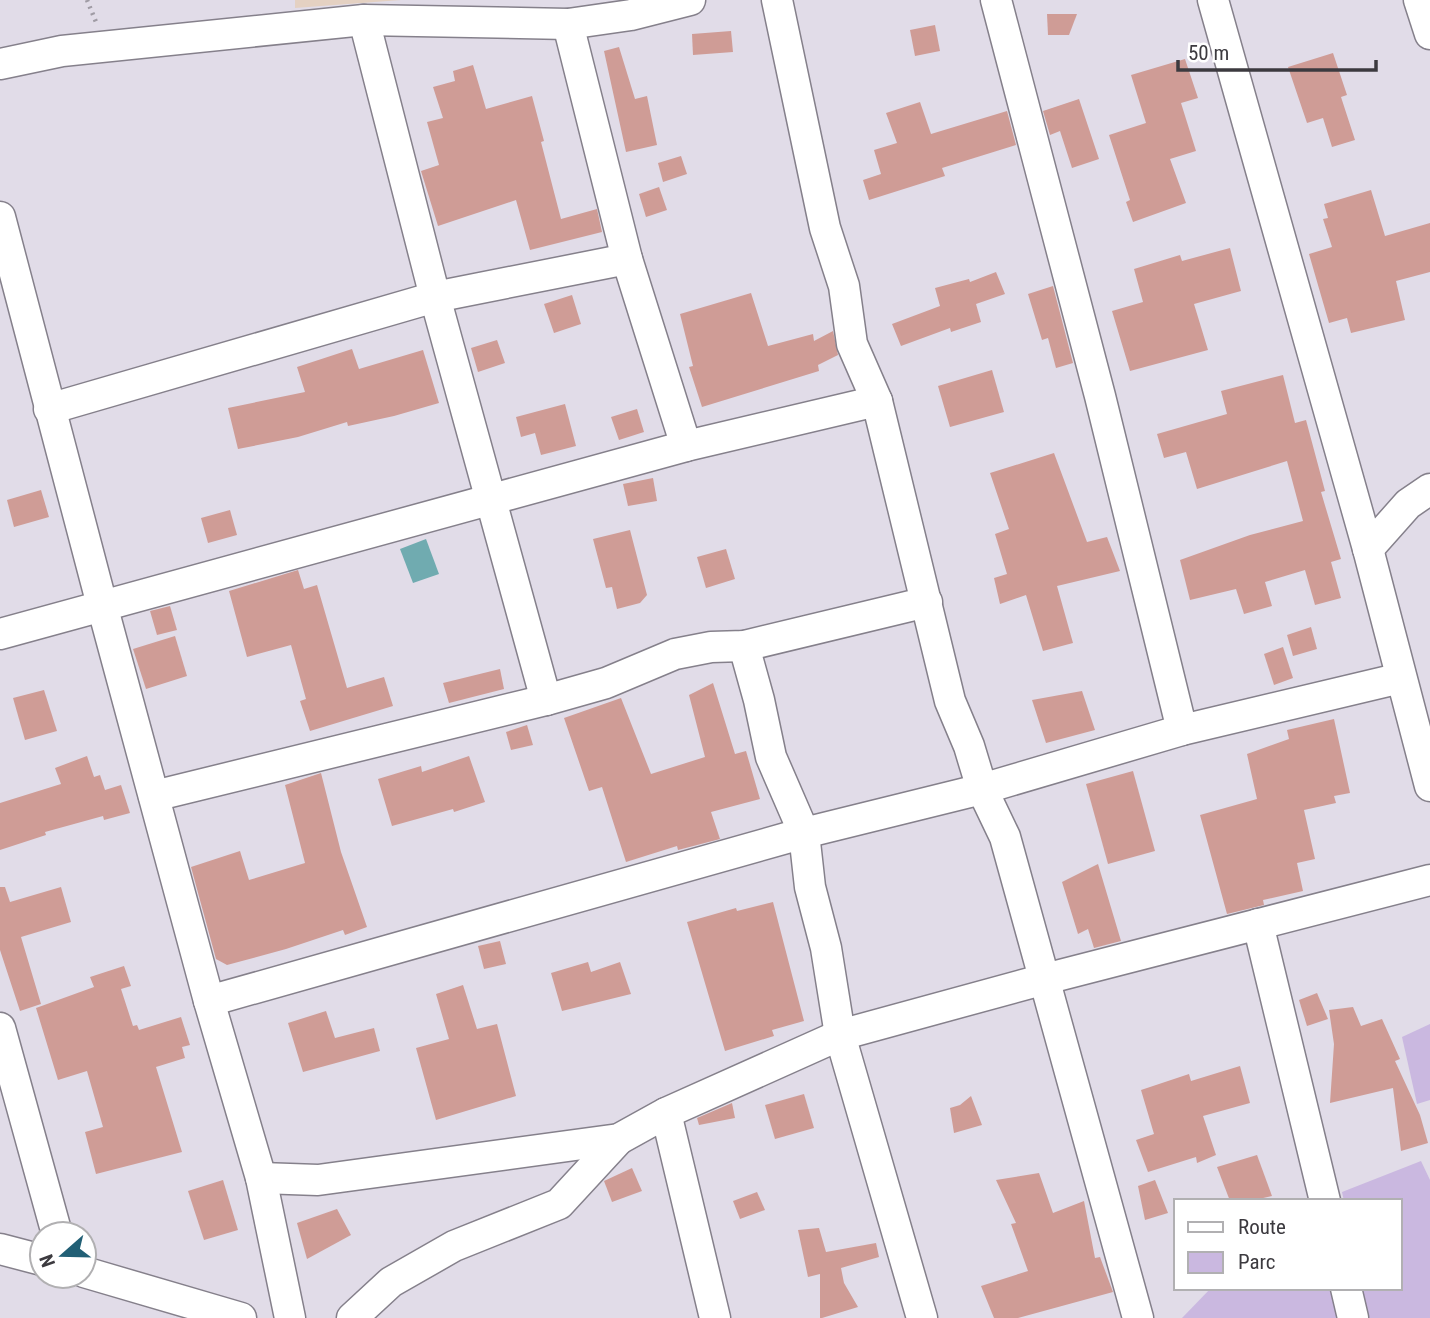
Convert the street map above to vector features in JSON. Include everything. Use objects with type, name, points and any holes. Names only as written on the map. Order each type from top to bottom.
[{"type":"street","points":[[0,64],[62,51],[364,20],[568,24],[631,15],[690,0]]},
{"type":"street","points":[[777,0],[825,228],[844,286],[852,344],[877,401],[950,702],[969,746],[982,789],[1005,837],[1138,1318]]},
{"type":"street","points":[[987,0],[997,0],[1100,396],[1182,730]]},
{"type":"street","points":[[1213,0],[1368,549],[1430,786]]},
{"type":"street","points":[[1419,0],[1430,34]]},
{"type":"street","points":[[364,20],[435,297],[546,700]]},
{"type":"street","points":[[568,24],[627,259],[687,446]]},
{"type":"street","points":[[0,217],[49,409],[209,1001],[261,1178],[290,1318]]},
{"type":"street","points":[[49,409],[435,297],[627,259]]},
{"type":"street","points":[[0,634],[687,446],[877,401]]},
{"type":"street","points":[[1368,549],[1408,504],[1430,489]]},
{"type":"street","points":[[154,796],[546,700],[606,683],[675,654],[710,647],[744,646],[927,602]]},
{"type":"street","points":[[744,646],[771,757],[804,832],[810,887],[826,948],[840,1035],[922,1318]]},
{"type":"street","points":[[209,1001],[804,832],[982,789],[1182,730],[1401,678]]},
{"type":"street","points":[[352,1318],[391,1282],[454,1246],[559,1204],[619,1139],[666,1113],[840,1035],[1430,880]]},
{"type":"street","points":[[1258,924],[1325,1199]]},
{"type":"street","points":[[0,1028],[53,1220]]},
{"type":"street","points":[[666,1113],[715,1318]]},
{"type":"street","points":[[261,1178],[318,1180],[619,1139]]},
{"type":"street","points":[[0,1249],[28,1256]]},
{"type":"street","points":[[98,1276],[241,1318]]},
{"type":"street","points":[[1346,1290],[1353,1318]]},
{"type":"shaded area","points":[[295,0],[401,0],[295,8]]},
{"type":"green space","points":[[1430,1024],[1430,1100],[1417,1104],[1402,1037]]},
{"type":"green space","points":[[1421,1161],[1430,1180],[1430,1318],[1367,1318],[1360,1290],[1402,1290],[1402,1199],[1344,1199],[1342,1192]]},
{"type":"green space","points":[[1209,1290],[1336,1290],[1343,1318],[1182,1318]]},
{"type":"water","points":[[426,539],[439,574],[413,583],[400,549]]},
{"type":"building","points":[[1047,14],[1077,14],[1069,35],[1048,35]]},
{"type":"building","points":[[935,25],[940,51],[915,56],[910,30]]},
{"type":"building","points":[[731,31],[733,52],[693,55],[692,34]]},
{"type":"building","points":[[619,47],[635,99],[647,96],[657,145],[626,152],[604,51]]},
{"type":"building","points":[[1333,53],[1347,95],[1341,97],[1355,140],[1332,147],[1323,118],[1307,123],[1288,67]]},
{"type":"building","points":[[1185,59],[1198,98],[1181,103],[1196,151],[1170,159],[1186,203],[1133,222],[1126,202],[1130,200],[1109,135],[1146,123],[1131,75]]},
{"type":"building","points":[[473,65],[486,109],[532,96],[561,219],[597,209],[602,232],[530,250],[516,200],[438,226],[421,171],[439,165],[427,122],[443,118],[433,87],[455,81],[453,71]]},
{"type":"building","points":[[1079,99],[1099,159],[1072,168],[1060,131],[1050,135],[1043,111]]},
{"type":"building","points":[[920,102],[931,134],[1007,111],[1016,145],[942,168],[945,176],[869,200],[863,180],[881,174],[874,150],[897,143],[886,113]]},
{"type":"building","points":[[681,156],[687,174],[663,182],[658,163]]},
{"type":"building","points":[[659,187],[667,210],[646,217],[639,194]]},
{"type":"building","points":[[1371,190],[1385,236],[1430,223],[1430,272],[1396,281],[1405,320],[1351,333],[1347,318],[1329,323],[1309,254],[1332,247],[1323,219],[1328,218],[1324,204]]},
{"type":"building","points":[[1230,248],[1241,291],[1194,304],[1208,350],[1130,371],[1112,311],[1143,302],[1134,269],[1180,255],[1182,261]]},
{"type":"building","points":[[996,272],[1005,294],[976,304],[981,322],[951,332],[950,328],[901,346],[892,324],[940,306],[935,288],[969,279],[970,282]]},
{"type":"building","points":[[1053,286],[1073,363],[1056,368],[1048,338],[1042,340],[1028,294]]},
{"type":"building","points":[[751,293],[768,346],[813,334],[814,341],[833,331],[838,355],[818,365],[819,371],[702,407],[689,367],[693,366],[680,314]]},
{"type":"building","points":[[572,295],[581,324],[554,333],[544,304]]},
{"type":"building","points":[[497,340],[505,363],[478,372],[471,348]]},
{"type":"building","points":[[352,349],[359,369],[423,350],[439,403],[394,416],[348,426],[347,422],[298,437],[238,449],[228,408],[305,392],[297,367]]},
{"type":"building","points":[[992,370],[1004,412],[950,427],[938,386]]},
{"type":"building","points":[[1283,375],[1295,423],[1306,420],[1325,491],[1321,492],[1341,559],[1331,562],[1341,598],[1315,605],[1305,570],[1265,582],[1272,606],[1244,614],[1236,589],[1190,600],[1180,560],[1250,535],[1303,521],[1287,461],[1197,489],[1186,452],[1164,458],[1157,434],[1227,414],[1221,391]]},
{"type":"building","points":[[565,404],[576,446],[541,455],[535,433],[521,437],[516,417]]},
{"type":"building","points":[[637,409],[644,432],[619,440],[611,417]]},
{"type":"building","points":[[1054,453],[1087,542],[1107,537],[1120,571],[1057,586],[1073,643],[1043,651],[1026,595],[1000,604],[994,578],[1007,574],[995,534],[1009,529],[990,473]]},
{"type":"building","points":[[653,478],[657,501],[628,506],[623,484]]},
{"type":"building","points":[[41,490],[49,517],[14,527],[7,500]]},
{"type":"building","points":[[230,510],[237,535],[208,543],[201,518]]},
{"type":"building","points":[[630,530],[647,595],[640,603],[617,609],[612,587],[606,588],[593,539]]},
{"type":"building","points":[[726,549],[735,579],[706,588],[697,557]]},
{"type":"building","points":[[298,570],[304,589],[317,585],[347,688],[384,677],[393,706],[310,731],[300,701],[306,699],[291,645],[247,657],[229,591]]},
{"type":"building","points":[[170,606],[177,630],[157,635],[150,611]]},
{"type":"building","points":[[1311,627],[1317,649],[1293,656],[1287,635]]},
{"type":"building","points":[[175,636],[187,676],[146,689],[133,649]]},
{"type":"building","points":[[1283,647],[1293,678],[1274,685],[1264,654]]},
{"type":"building","points":[[500,669],[504,689],[449,703],[443,683]]},
{"type":"building","points":[[713,683],[735,754],[746,751],[760,799],[711,812],[720,839],[678,850],[677,846],[626,862],[602,787],[589,791],[564,718],[621,698],[651,774],[705,757],[689,695]]},
{"type":"building","points":[[44,690],[57,731],[25,740],[13,698]]},
{"type":"building","points":[[1082,691],[1095,730],[1046,743],[1032,700]]},
{"type":"building","points":[[1334,719],[1350,793],[1334,796],[1336,803],[1304,810],[1315,859],[1297,863],[1303,891],[1263,900],[1264,905],[1227,914],[1200,815],[1257,799],[1247,754],[1289,739],[1287,730]]},
{"type":"building","points":[[527,725],[533,745],[511,750],[506,732]]},
{"type":"building","points":[[87,756],[94,777],[100,775],[105,790],[121,785],[130,813],[104,820],[103,816],[45,832],[46,835],[0,850],[0,803],[61,784],[55,768]]},
{"type":"building","points":[[469,756],[485,802],[392,826],[378,779],[421,766],[422,772]]},
{"type":"building","points":[[1133,771],[1155,851],[1108,864],[1086,784]]},
{"type":"building","points":[[321,773],[341,852],[367,927],[345,935],[343,930],[227,965],[216,959],[191,867],[240,851],[249,880],[305,863],[285,785]]},
{"type":"building","points":[[1098,864],[1121,941],[1094,948],[1088,929],[1078,934],[1062,882]]},
{"type":"building","points":[[0,887],[5,887],[10,902],[61,887],[71,922],[21,937],[41,1004],[20,1011],[0,950]]},
{"type":"building","points":[[773,902],[804,1021],[772,1030],[774,1036],[725,1051],[687,922],[736,908],[737,911]]},
{"type":"building","points":[[500,941],[506,964],[484,969],[478,946]]},
{"type":"building","points":[[588,962],[591,972],[620,962],[631,994],[562,1011],[551,973]]},
{"type":"building","points":[[124,966],[131,986],[121,989],[133,1026],[137,1025],[139,1030],[181,1017],[190,1045],[182,1047],[185,1058],[156,1067],[182,1152],[96,1174],[85,1132],[103,1127],[87,1071],[58,1080],[36,1008],[94,987],[90,977]]},
{"type":"building","points":[[463,985],[477,1029],[497,1024],[516,1096],[436,1120],[416,1048],[449,1039],[436,994]]},
{"type":"building","points":[[1317,993],[1328,1019],[1307,1026],[1299,1000]]},
{"type":"building","points":[[1353,1007],[1361,1026],[1382,1019],[1400,1059],[1395,1061],[1420,1115],[1428,1143],[1401,1151],[1393,1088],[1330,1103],[1334,1044],[1329,1010]]},
{"type":"building","points":[[326,1011],[335,1038],[374,1028],[380,1051],[303,1072],[288,1023]]},
{"type":"building","points":[[1240,1066],[1250,1103],[1203,1116],[1216,1155],[1197,1163],[1196,1157],[1148,1172],[1136,1140],[1154,1134],[1141,1090],[1189,1074],[1191,1081]]},
{"type":"building","points":[[804,1094],[814,1128],[775,1139],[765,1105]]},
{"type":"building","points":[[971,1096],[982,1125],[954,1133],[950,1108],[960,1105]]},
{"type":"building","points":[[732,1103],[735,1118],[699,1125],[697,1118]]},
{"type":"building","points":[[1257,1155],[1272,1196],[1229,1199],[1217,1167]]},
{"type":"building","points":[[632,1168],[642,1191],[612,1202],[604,1181]]},
{"type":"building","points":[[1039,1173],[1053,1213],[1084,1201],[1095,1258],[1100,1257],[1113,1292],[1018,1318],[994,1318],[981,1286],[1028,1271],[1011,1224],[1016,1223],[996,1180]]},
{"type":"building","points":[[223,1180],[238,1230],[204,1240],[188,1191]]},
{"type":"building","points":[[1155,1180],[1168,1213],[1145,1220],[1138,1186]]},
{"type":"building","points":[[757,1192],[765,1210],[740,1219],[733,1201]]},
{"type":"building","points":[[337,1209],[351,1235],[307,1259],[297,1223]]},
{"type":"building","points":[[819,1228],[826,1252],[876,1243],[879,1257],[841,1268],[844,1283],[858,1307],[822,1318],[820,1274],[808,1277],[798,1230]]}]
